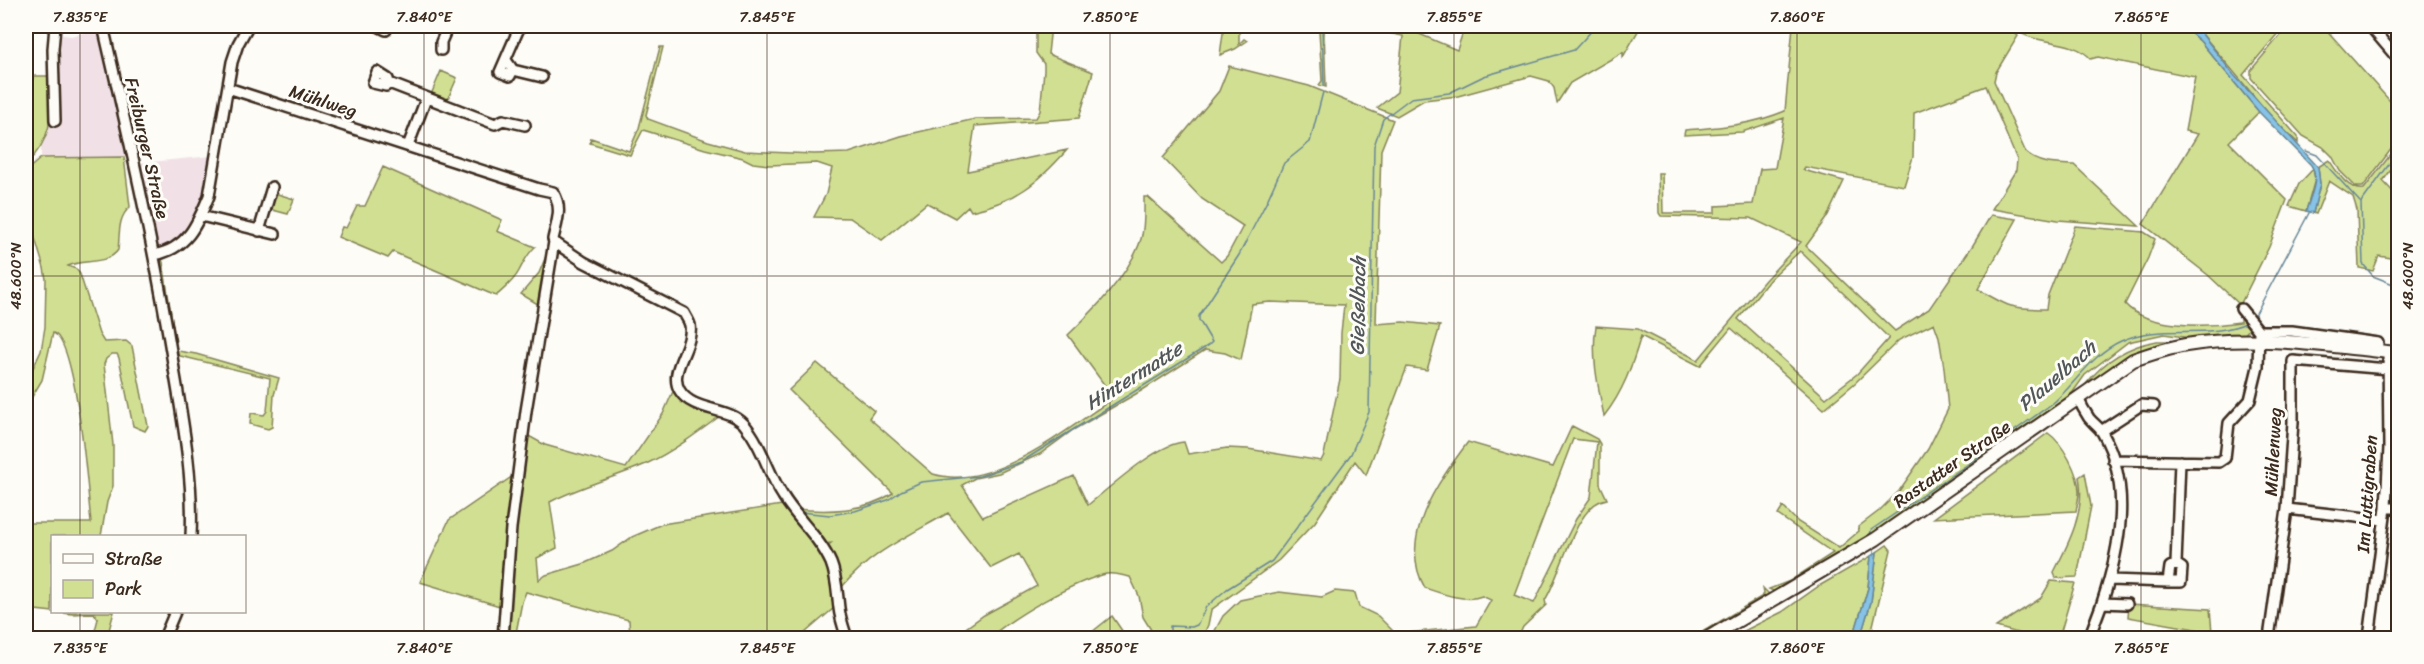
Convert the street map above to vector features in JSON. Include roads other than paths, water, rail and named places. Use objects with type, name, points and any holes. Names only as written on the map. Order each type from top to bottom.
[{"type":"main road","name":"Rastatter Straße","points":[[1708,639],[1872,541],[2078,398],[2116,369],[2133,360],[2157,351],[2257,333],[2323,345],[2388,352]]},
{"type":"street","points":[[55,26],[53,50],[55,121]]},
{"type":"street","name":"Freiburger Straße","points":[[103,26],[158,277],[190,475],[191,535]]},
{"type":"street","points":[[154,255],[165,253],[179,246],[201,216],[212,189],[234,56],[248,26]]},
{"type":"street","points":[[378,26],[386,30],[387,26]]},
{"type":"street","points":[[441,51],[441,42],[448,26]]},
{"type":"street","points":[[520,26],[500,72],[510,76],[513,70],[542,77]]},
{"type":"street","points":[[2370,26],[2398,59]]},
{"type":"street","points":[[389,83],[495,124],[503,120],[525,125]]},
{"type":"street","name":"Mühlweg","points":[[228,88],[553,192],[559,205],[554,242]]},
{"type":"street","points":[[408,146],[426,99]]},
{"type":"street","points":[[259,231],[272,187]]},
{"type":"street","points":[[201,216],[275,234]]},
{"type":"street","points":[[503,639],[511,528],[526,411],[554,242],[584,262],[684,313],[690,324],[690,336],[679,367],[676,381],[678,388],[693,402],[724,411],[742,422],[754,439],[782,496],[830,562],[837,581],[838,609],[847,639]]},
{"type":"street","points":[[2113,460],[2219,462],[2225,458],[2229,423],[2250,400],[2258,367],[2257,333],[2244,313]]},
{"type":"street","name":"Im Luttigraben","points":[[2369,639],[2386,508],[2389,447],[2388,352]]},
{"type":"street","name":"Mühlenweg","points":[[2269,639],[2287,509],[2293,422],[2293,361],[2388,369]]},
{"type":"street","points":[[2078,398],[2089,418],[2102,431],[2113,460],[2118,481],[2121,513],[2119,544],[2110,580],[2089,639]]},
{"type":"street","points":[[2102,431],[2141,405],[2154,406]]},
{"type":"street","points":[[2110,580],[2181,582],[2182,568],[2176,564],[2180,461]]},
{"type":"street","points":[[2386,508],[2398,508]]},
{"type":"street","points":[[2287,509],[2384,520]]},
{"type":"street","points":[[2102,603],[2127,604]]},
{"type":"street","points":[[164,639],[175,613]]},
{"type":"water","points":[[2173,26],[2192,26],[2198,29],[2234,75],[2318,167],[2320,184],[2313,213],[2306,211],[2315,176],[2311,165],[2259,112],[2200,41],[2189,32]]},
{"type":"water","points":[[1877,552],[1871,602],[1860,638],[1853,638],[1868,588],[1871,556]]},
{"type":"waterway","name":"Hintermatte","points":[[1317,26],[1322,29],[1324,85]]},
{"type":"waterway","name":"Gießelbach","points":[[1174,638],[1170,626],[1192,627],[1197,625],[1206,607],[1227,589],[1272,561],[1351,454],[1369,412],[1374,146],[1383,119],[1411,98],[1449,93],[1484,76],[1574,50],[1596,26]]},
{"type":"waterway","name":"Hintermatte","points":[[800,512],[830,515],[855,511],[888,500],[921,482],[980,476],[1021,462],[1209,345],[1212,342],[1199,316],[1239,255],[1284,163],[1310,142],[1323,92]]},
{"type":"waterway","points":[[2306,151],[2317,155],[2360,202]]},
{"type":"waterway","points":[[2398,152],[2361,203],[2363,264],[2373,276],[2398,286]]},
{"type":"waterway","name":"Plauelbach","points":[[2254,317],[2309,213]]},
{"type":"waterway","name":"Plauelbach","points":[[1870,536],[1871,530],[2053,403],[2101,353],[2121,341],[2153,333],[2217,330],[2248,322]]},
{"type":"waterway","name":"Plauelbach","points":[[1874,546],[1874,556]]}]
